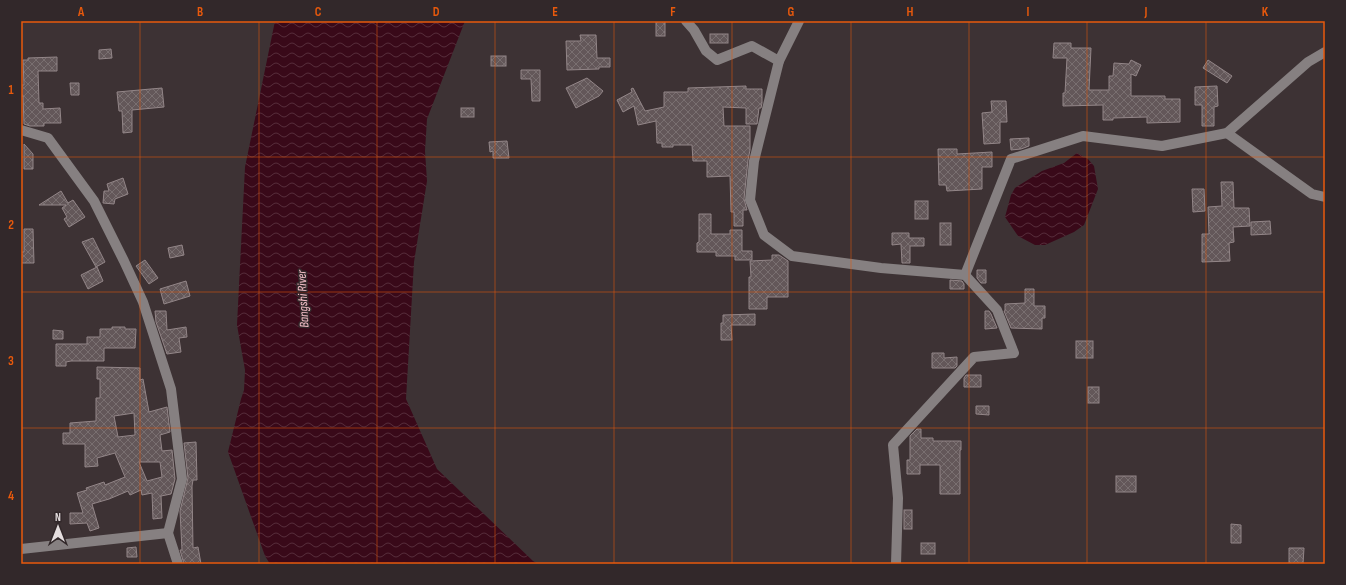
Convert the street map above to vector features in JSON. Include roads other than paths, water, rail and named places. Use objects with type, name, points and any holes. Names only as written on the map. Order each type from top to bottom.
[{"type":"street","points":[[686,21],[694,30],[706,51],[717,60],[752,46],[778,61]]},
{"type":"street","points":[[799,21],[778,61],[754,161],[750,200],[764,235],[792,256],[881,268],[965,276],[997,310],[1014,353],[974,357],[894,445],[898,498],[896,564]]},
{"type":"street","points":[[965,276],[1012,159],[1083,136],[1162,146],[1227,133],[1308,62],[1325,52]]},
{"type":"street","points":[[21,130],[48,138],[94,201],[143,302],[171,389],[182,479],[168,533],[178,564]]},
{"type":"street","points":[[1227,133],[1312,194],[1325,197]]},
{"type":"street","points":[[21,549],[168,533]]},
{"type":"water","name":"Bangshi River","points":[[275,21],[465,21],[427,119],[425,151],[427,181],[414,262],[406,399],[437,469],[533,561],[538,564],[270,564],[265,556],[228,452],[244,390],[245,370],[237,325],[245,167]]},
{"type":"water","points":[[1077,153],[1088,159],[1094,166],[1098,189],[1084,225],[1074,232],[1045,245],[1035,245],[1018,236],[1005,217],[1011,195],[1015,188],[1042,171],[1064,163]]}]
